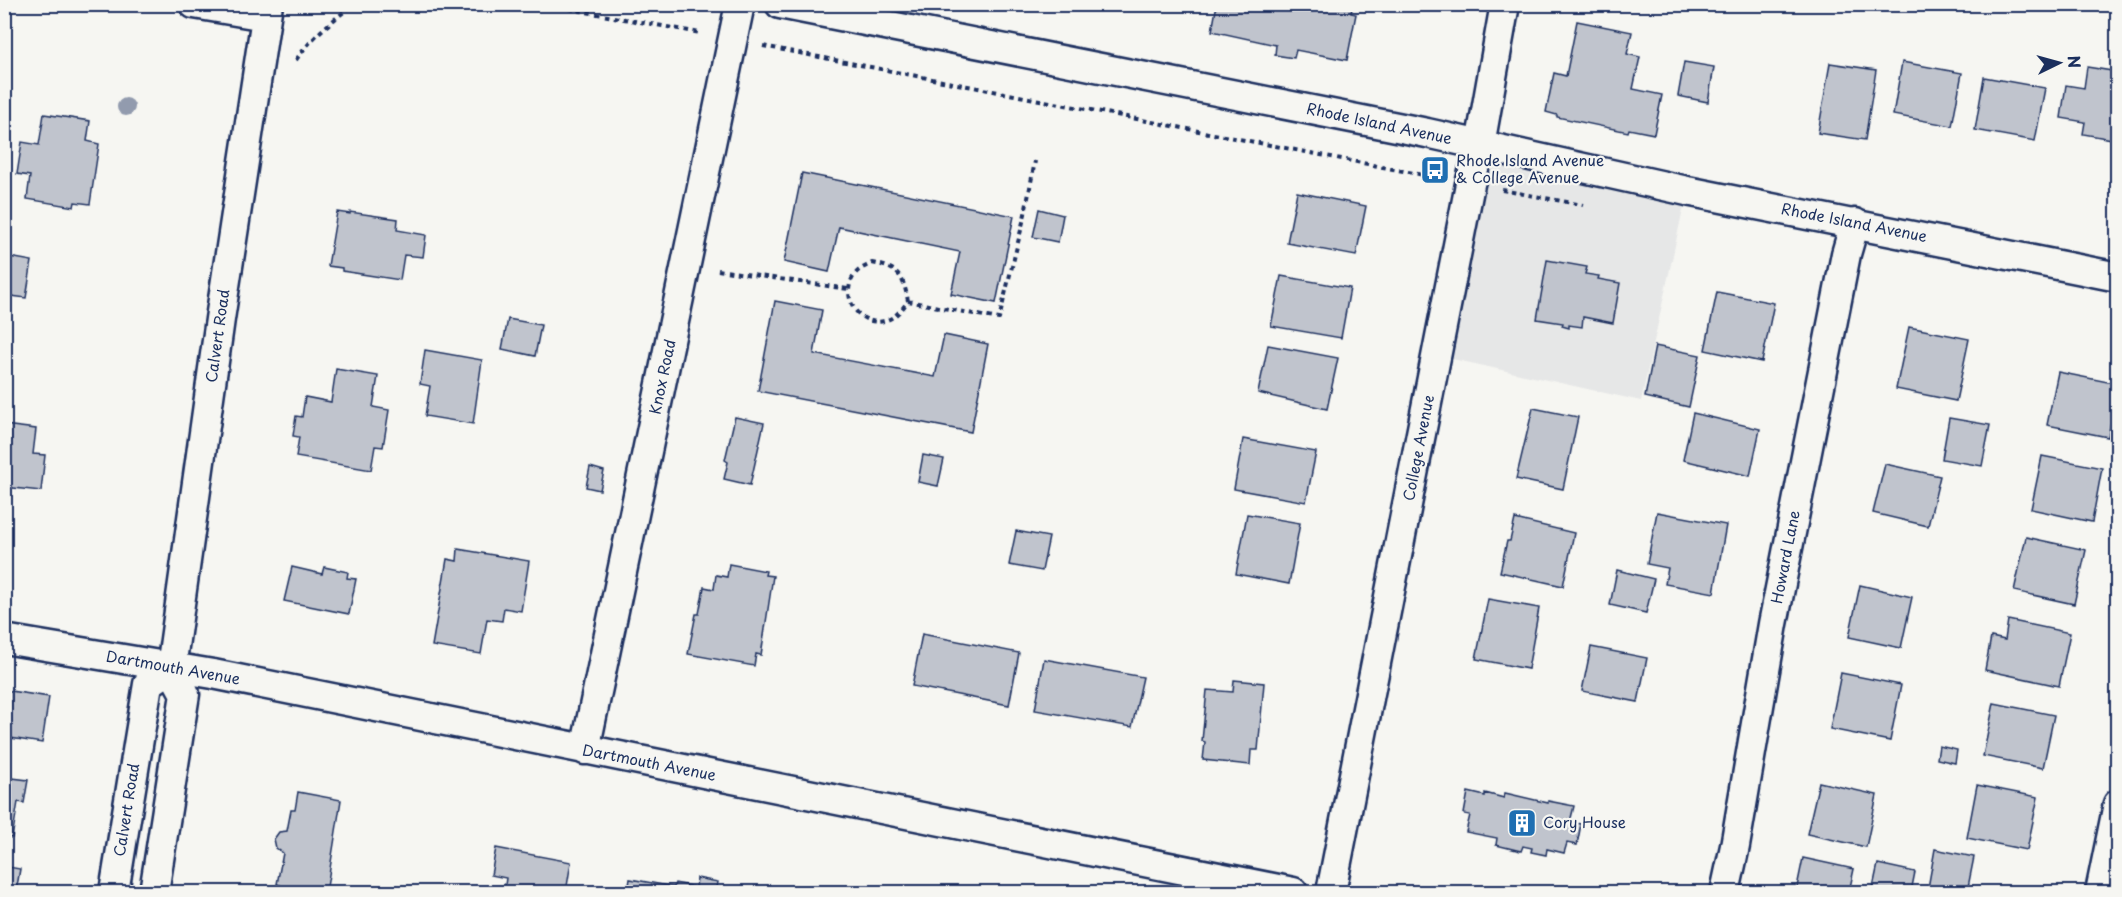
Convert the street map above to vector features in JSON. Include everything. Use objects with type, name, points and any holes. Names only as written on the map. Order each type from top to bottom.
[{"type":"street","points":[[194,4],[267,10]]},
{"type":"street","name":"Knox Road","points":[[585,750],[740,4]]},
{"type":"street","name":"Rhode Island Avenue","points":[[780,4],[1480,145],[1687,191],[2118,277]]},
{"type":"street","name":"College Avenue","points":[[1332,892],[1470,184],[1480,145],[1505,4]]},
{"type":"street","name":"Calvert Road","points":[[114,892],[148,684],[171,668],[220,319],[267,10]]},
{"type":"street","name":"Howard Lane","points":[[1725,892],[1773,624],[1846,254],[1855,223]]},
{"type":"street","name":"Dartmouth Avenue","points":[[4,639],[213,674],[1293,892]]},
{"type":"street","points":[[154,892],[185,694],[171,668]]},
{"type":"street","points":[[2100,892],[2118,804]]},
{"type":"path","points":[[296,60],[319,32],[355,4]]},
{"type":"path","points":[[543,4],[708,34]]},
{"type":"path","points":[[754,43],[1448,180]]},
{"type":"path","points":[[908,300],[999,319],[1025,214],[1035,161]]},
{"type":"path","points":[[872,264],[890,266],[904,279],[908,300],[900,311],[888,320],[873,321],[860,316],[851,304],[848,290],[856,273],[872,264]]},
{"type":"path","points":[[716,270],[848,290]]},
{"type":"shaded area","points":[[1480,145],[1687,191],[1641,401],[1435,355]]},
{"type":"building","points":[[1217,4],[1311,4],[1321,7],[1322,4],[1353,4],[1351,13],[1356,14],[1347,60],[1296,50],[1294,58],[1275,55],[1276,45],[1212,31]]},
{"type":"building","points":[[1577,21],[1632,32],[1627,54],[1640,57],[1633,89],[1662,95],[1654,134],[1629,129],[1628,132],[1557,117],[1557,115],[1546,112],[1554,73],[1566,76]]},
{"type":"building","points":[[1684,62],[1714,67],[1708,102],[1678,96]]},
{"type":"building","points":[[1902,62],[1962,73],[1952,126],[1893,115]]},
{"type":"building","points":[[1830,63],[1876,70],[1865,140],[1818,133]]},
{"type":"building","points":[[2087,67],[2118,72],[2118,140],[2083,134],[2085,122],[2061,118],[2066,85],[2084,88]]},
{"type":"building","points":[[1984,77],[2045,88],[2035,141],[1975,130]]},
{"type":"building","points":[[44,114],[90,121],[87,141],[99,144],[90,204],[75,202],[74,207],[27,199],[30,176],[17,174],[22,142],[39,145]]},
{"type":"building","points":[[802,173],[1014,216],[996,303],[951,294],[960,252],[839,227],[829,272],[784,262]]},
{"type":"building","points":[[1297,192],[1366,206],[1356,256],[1287,243]]},
{"type":"building","points":[[1039,209],[1063,215],[1058,242],[1033,237]]},
{"type":"building","points":[[337,212],[398,219],[397,230],[426,235],[423,257],[404,255],[400,280],[342,271],[342,268],[328,266]]},
{"type":"building","points":[[4,256],[32,261],[26,298],[4,295]]},
{"type":"building","points":[[1547,260],[1587,267],[1585,274],[1620,283],[1613,323],[1583,317],[1582,327],[1569,325],[1569,328],[1562,326],[1563,323],[1537,319]]},
{"type":"building","points":[[1281,276],[1350,288],[1341,338],[1271,326]]},
{"type":"building","points":[[1717,292],[1774,303],[1762,362],[1705,350]]},
{"type":"building","points":[[775,301],[822,310],[814,354],[935,377],[944,335],[988,344],[971,432],[758,391]]},
{"type":"building","points":[[508,319],[541,325],[535,356],[502,349]]},
{"type":"building","points":[[1909,327],[1969,339],[1956,401],[1896,389]]},
{"type":"building","points":[[1268,345],[1338,358],[1327,409],[1258,393]]},
{"type":"building","points":[[1655,346],[1700,355],[1689,407],[1645,397]]},
{"type":"building","points":[[425,350],[482,360],[473,424],[425,416],[430,386],[420,384]]},
{"type":"building","points":[[336,369],[378,376],[373,407],[389,410],[383,447],[375,446],[371,470],[296,457],[299,437],[293,436],[296,416],[302,417],[305,397],[331,402]]},
{"type":"building","points":[[2058,372],[2118,384],[2108,437],[2047,425]]},
{"type":"building","points":[[1533,408],[1578,417],[1563,489],[1516,479]]},
{"type":"building","points":[[1693,413],[1760,429],[1750,476],[1683,460]]},
{"type":"building","points":[[735,417],[764,423],[750,485],[724,479],[728,462],[725,460]]},
{"type":"building","points":[[1949,418],[1990,425],[1982,466],[1942,459]]},
{"type":"building","points":[[4,425],[36,429],[33,454],[45,455],[41,491],[4,487]]},
{"type":"building","points":[[1243,439],[1316,452],[1306,502],[1234,489]]},
{"type":"building","points":[[923,455],[944,459],[938,486],[918,482]]},
{"type":"building","points":[[2042,456],[2102,468],[2092,522],[2031,509]]},
{"type":"building","points":[[1885,464],[1940,476],[1928,526],[1873,513]]},
{"type":"building","points":[[590,467],[604,471],[600,490],[586,487]]},
{"type":"building","points":[[1657,512],[1726,525],[1714,593],[1665,584],[1668,568],[1647,564]]},
{"type":"building","points":[[1247,514],[1300,523],[1289,584],[1236,574]]},
{"type":"building","points":[[1515,519],[1574,533],[1563,586],[1500,572]]},
{"type":"building","points":[[1016,531],[1049,537],[1042,571],[1009,565]]},
{"type":"building","points":[[2026,537],[2086,550],[2074,604],[2014,591]]},
{"type":"building","points":[[458,549],[529,561],[521,611],[504,608],[502,621],[487,619],[481,654],[432,646],[447,559],[457,561]]},
{"type":"building","points":[[729,564],[766,571],[765,575],[773,576],[761,655],[756,654],[754,666],[688,654],[704,587],[714,589],[716,575],[727,577]]},
{"type":"building","points":[[292,567],[322,574],[324,567],[348,572],[347,578],[356,579],[349,614],[284,601]]},
{"type":"building","points":[[1617,570],[1654,579],[1646,613],[1610,605]]},
{"type":"building","points":[[1860,585],[1912,597],[1901,648],[1849,637]]},
{"type":"building","points":[[1488,599],[1539,608],[1528,669],[1476,659]]},
{"type":"building","points":[[2008,620],[2070,633],[2059,686],[1985,670],[1991,637],[2005,640]]},
{"type":"building","points":[[922,634],[1019,653],[1009,705],[912,686]]},
{"type":"building","points":[[1591,647],[1647,658],[1638,702],[1582,691]]},
{"type":"building","points":[[1044,659],[1143,677],[1132,727],[1035,710]]},
{"type":"building","points":[[1841,673],[1901,685],[1890,741],[1830,729]]},
{"type":"building","points":[[1234,680],[1264,683],[1258,750],[1251,750],[1250,765],[1203,760],[1205,742],[1202,741],[1207,690],[1233,692]]},
{"type":"building","points":[[4,690],[49,697],[42,743],[4,737]]},
{"type":"building","points":[[1994,703],[2054,715],[2043,768],[1983,756]]},
{"type":"building","points":[[1939,746],[1957,750],[1955,763],[1937,759]]},
{"type":"building","points":[[4,777],[28,780],[24,803],[18,802],[12,838],[4,837]]},
{"type":"building","points":[[1819,782],[1877,795],[1866,847],[1807,834]]},
{"type":"building","points":[[1977,785],[2038,797],[2027,850],[1967,838]]},
{"type":"building","points":[[298,792],[341,800],[327,887],[323,892],[289,892],[290,889],[277,884],[283,853],[276,848],[274,839],[279,832],[287,831],[291,810],[295,810]]},
{"type":"building","name":"Cory House","points":[[1468,792],[1485,796],[1485,793],[1504,798],[1505,793],[1548,803],[1548,801],[1574,806],[1570,822],[1581,824],[1577,845],[1567,843],[1564,853],[1547,849],[1546,855],[1531,852],[1532,848],[1523,846],[1521,851],[1496,845],[1497,838],[1466,832],[1470,815],[1464,814]]},
{"type":"building","points":[[496,848],[571,862],[566,892],[504,892],[506,878],[491,875]]},
{"type":"building","points":[[1935,849],[1974,857],[1967,892],[1928,888]]},
{"type":"building","points":[[1803,858],[1854,869],[1849,892],[1796,892]]},
{"type":"building","points":[[4,861],[9,862],[8,867],[20,869],[16,892],[4,892]]},
{"type":"building","points":[[1878,864],[1915,872],[1911,892],[1872,892]]},
{"type":"building","points":[[697,878],[718,882],[716,892],[628,892],[630,879],[674,887],[675,883],[696,887]]},
{"type":"place","name":"Rhode Island Avenue & College Avenue","points":[[1435,170]]},
{"type":"place","name":"Cory House","points":[[1522,823]]}]
